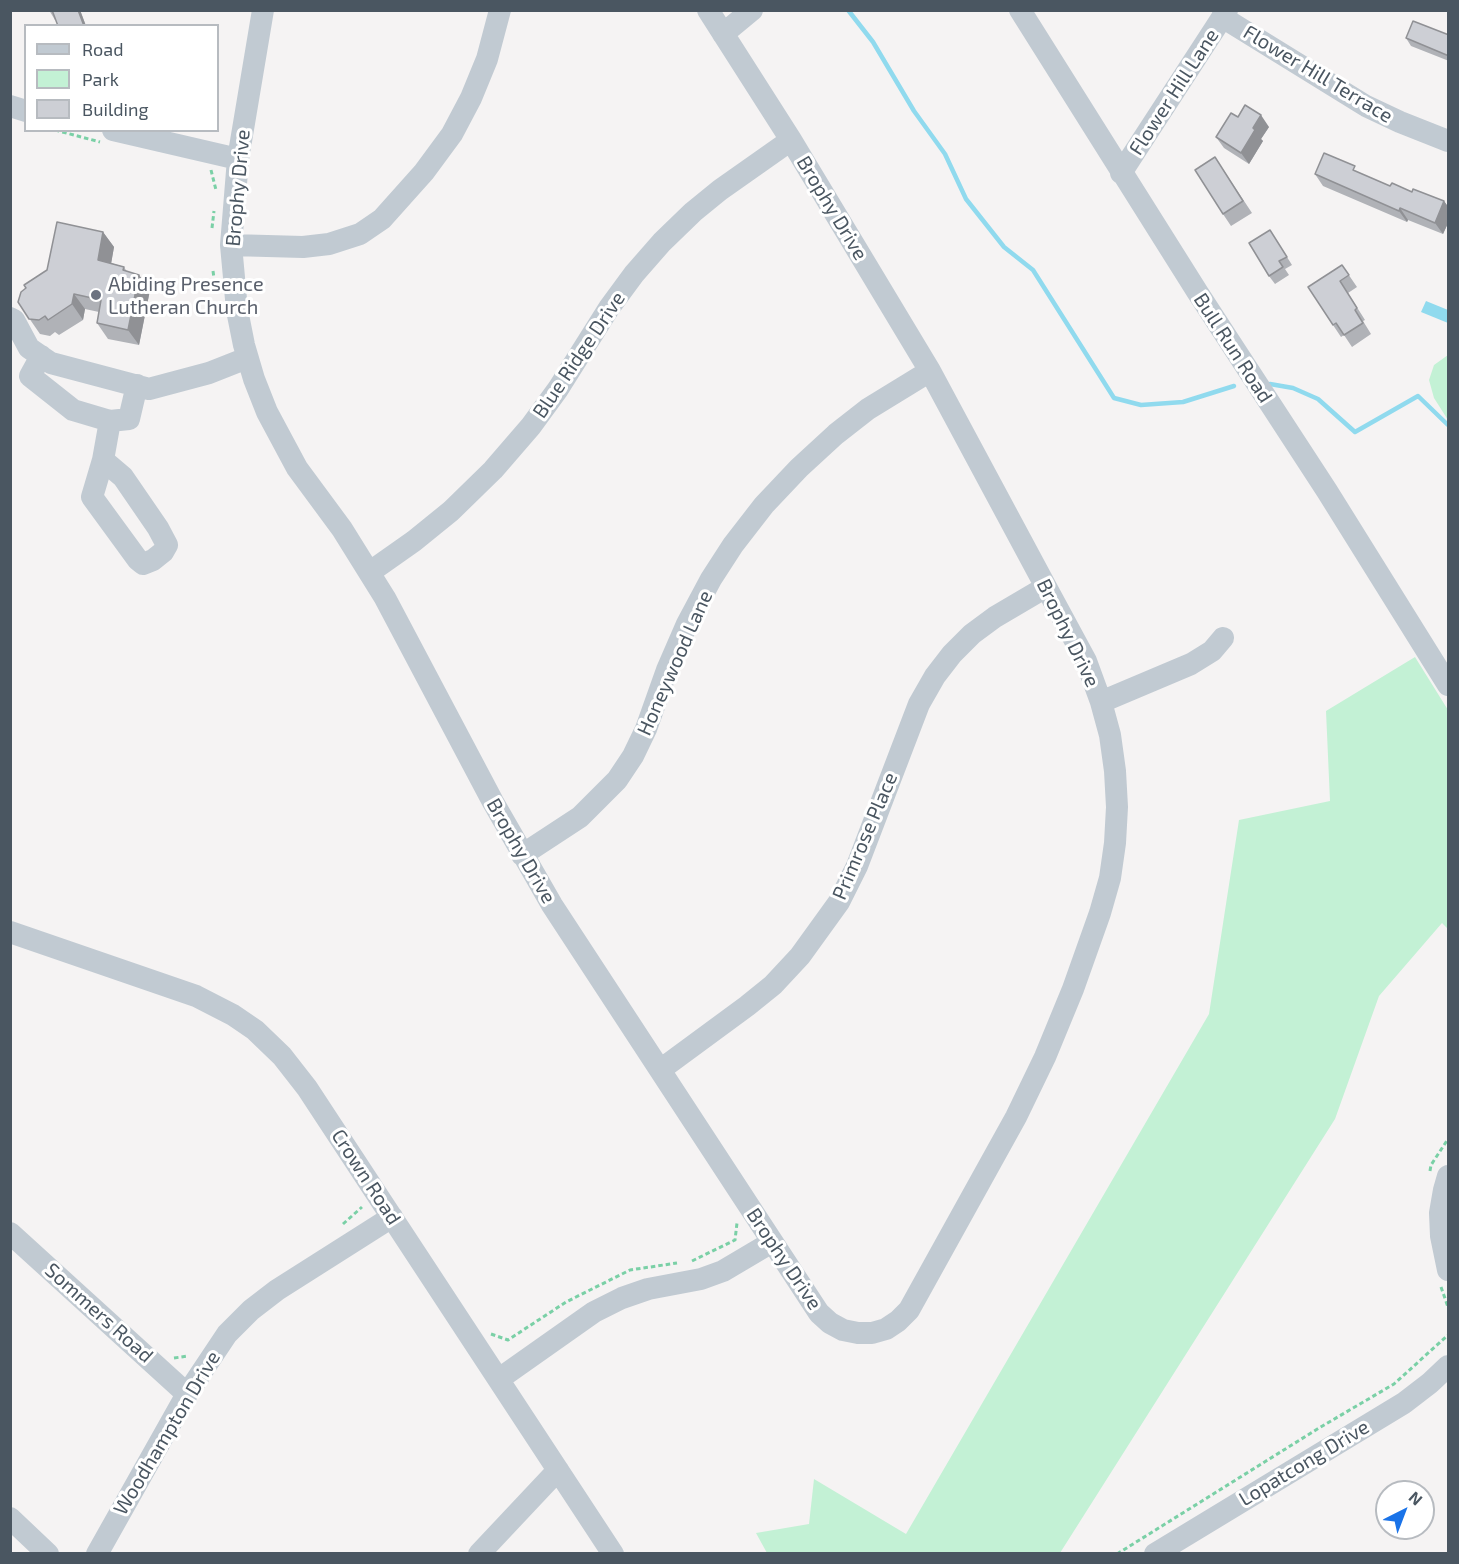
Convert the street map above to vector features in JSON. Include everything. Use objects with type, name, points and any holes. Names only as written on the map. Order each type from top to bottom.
[{"type":"street","name":"Brophy Drive","points":[[263,10],[238,159],[231,245],[237,310],[247,358],[267,412],[282,444],[370,572],[522,855],[772,1242],[819,1313],[830,1323],[843,1330],[872,1333],[886,1329],[909,1310],[1016,1117],[1045,1057],[1073,989],[1110,878],[1117,807],[1116,771],[1101,702],[1086,662],[930,370],[791,140],[708,10]]},
{"type":"street","points":[[231,245],[329,244],[360,234],[382,219],[424,172],[452,134],[471,98],[487,59],[500,10]]},
{"type":"street","points":[[723,34],[752,10]]},
{"type":"street","name":"Bull Run Road","points":[[1020,10],[1121,173],[1327,491],[1449,685]]},
{"type":"street","name":"Flower Hill Lane","points":[[1121,173],[1225,14]]},
{"type":"street","name":"Flower Hill Terrace","points":[[1225,14],[1366,106],[1449,141]]},
{"type":"street","points":[[112,137],[238,159]]},
{"type":"street","name":"Blue Ridge Drive","points":[[370,572],[414,541],[493,471],[552,399],[609,308],[662,242],[720,190],[791,140]]},
{"type":"street","points":[[10,318],[14,320],[29,348],[51,363],[149,389],[209,373],[247,358]]},
{"type":"street","points":[[41,356],[30,376],[73,410],[110,421],[129,419],[137,385]]},
{"type":"street","name":"Honeywood Lane","points":[[522,855],[580,817],[617,780],[633,756],[646,729],[667,670],[687,624],[717,571],[764,505],[836,434],[868,409],[930,370]]},
{"type":"street","points":[[103,460],[110,421]]},
{"type":"street","name":"Primrose Place","points":[[660,1070],[747,1006],[772,985],[800,956],[839,902],[857,867],[919,704],[934,676],[972,634],[995,617],[1046,587]]},
{"type":"street","points":[[1101,702],[1191,664],[1212,651],[1223,638]]},
{"type":"street","name":"Crown Road","points":[[10,932],[196,996],[233,1015],[255,1030],[282,1056],[308,1088],[613,1554]]},
{"type":"street","points":[[1449,1176],[1440,1213],[1441,1236],[1449,1270]]},
{"type":"street","name":"Woodhampton Drive","points":[[97,1554],[187,1394],[227,1334],[251,1310],[277,1290],[392,1217]]},
{"type":"street","name":"Sommers Road","points":[[10,1233],[187,1394]]},
{"type":"street","points":[[499,1379],[594,1312],[622,1298],[648,1289],[701,1279],[723,1271],[772,1242]]},
{"type":"street","name":"Lopatcong Drive","points":[[1155,1554],[1404,1403],[1449,1366]]},
{"type":"street","points":[[479,1554],[558,1470]]},
{"type":"street","points":[[10,1518],[48,1554]]},
{"type":"path","points":[[71,132],[112,137]]},
{"type":"path","points":[[211,170],[217,192]]},
{"type":"path","points":[[212,232],[215,202]]},
{"type":"path","points":[[213,267],[215,290]]},
{"type":"path","points":[[336,1230],[362,1209],[360,1200]]},
{"type":"path","points":[[492,1334],[508,1340],[566,1302],[630,1270],[692,1261],[701,1257],[735,1240],[738,1219]]},
{"type":"path","points":[[1117,1554],[1394,1384],[1449,1335]]},
{"type":"path","points":[[164,1359],[187,1358],[195,1350]]},
{"type":"green space","points":[[1448,355],[1448,420],[1434,398],[1429,380],[1434,365]]},
{"type":"green space","points":[[1415,657],[1448,710],[1448,929],[1442,923],[1379,996],[1335,1119],[1060,1553],[767,1553],[756,1533],[809,1524],[814,1479],[906,1534],[1209,1014],[1239,820],[1330,801],[1326,711]]},
{"type":"water","points":[[1426,301],[1448,310],[1448,323],[1421,312]]},
{"type":"building","points":[[52,10],[78,10],[83,24],[57,24]]},
{"type":"building","points":[[1413,21],[1449,35],[1449,56],[1406,38]]},
{"type":"building","points":[[1245,105],[1261,115],[1241,153],[1216,137],[1231,113],[1238,117]]},
{"type":"building","points":[[1324,153],[1355,166],[1353,170],[1390,186],[1392,183],[1412,192],[1413,189],[1444,201],[1435,223],[1400,208],[1399,211],[1315,174]]},
{"type":"building","points":[[1215,157],[1243,201],[1223,214],[1195,170]]},
{"type":"building","name":"Abiding Presence Lutheran Church","points":[[57,222],[103,232],[98,260],[124,267],[123,270],[139,275],[128,330],[97,323],[101,300],[74,294],[72,304],[48,320],[45,316],[39,320],[29,319],[18,302],[21,292],[26,288],[24,285],[47,270]]},
{"type":"building","points":[[1270,230],[1287,257],[1279,261],[1283,267],[1269,276],[1249,243]]},
{"type":"building","points":[[1342,265],[1349,275],[1340,281],[1357,308],[1355,310],[1363,323],[1344,335],[1336,323],[1333,325],[1308,287]]},
{"type":"waterway","points":[[848,10],[873,42],[914,111],[945,154],[966,199],[1004,247],[1033,270],[1114,398],[1141,405],[1183,402],[1234,386]]},
{"type":"waterway","points":[[1270,384],[1293,388],[1318,399],[1355,432],[1418,396],[1448,425]]},
{"type":"place","name":"Abiding Presence Lutheran Church","points":[[96,295]]}]
